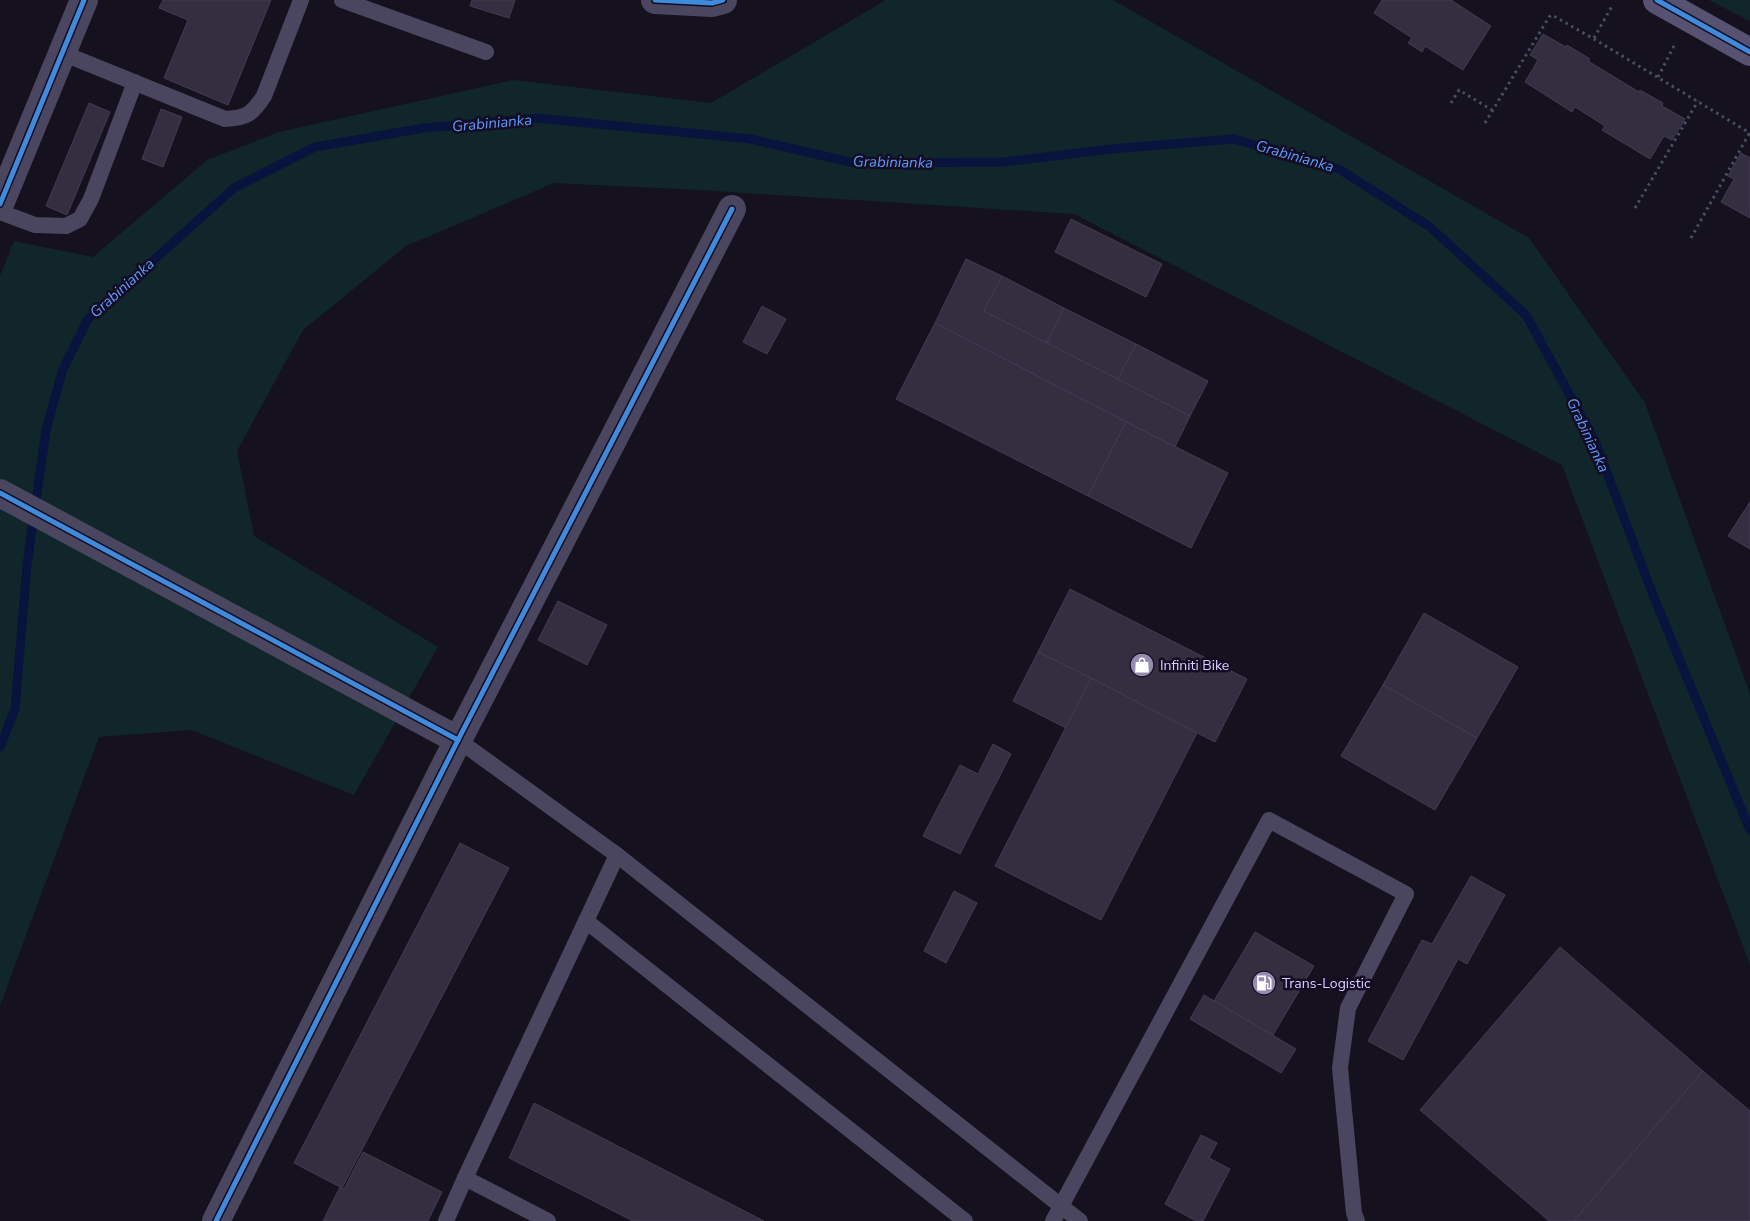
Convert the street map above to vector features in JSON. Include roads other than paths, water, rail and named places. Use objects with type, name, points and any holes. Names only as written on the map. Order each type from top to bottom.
[{"type":"street","points":[[0,204],[84,0]]},
{"type":"street","points":[[657,0],[712,3],[723,0]]},
{"type":"street","points":[[1657,0],[1750,52]]},
{"type":"street","points":[[216,1221],[458,740],[732,209]]},
{"type":"street","points":[[0,493],[458,740]]},
{"type":"lane","points":[[62,53],[225,119],[242,118],[254,110],[264,96],[300,0]]},
{"type":"lane","points":[[342,0],[486,52]]},
{"type":"lane","points":[[0,212],[35,225],[66,226],[80,219],[91,199],[135,82]]},
{"type":"lane","points":[[458,740],[617,855],[1080,1221]]},
{"type":"lane","points":[[1053,1221],[1268,820],[1406,894],[1348,1008],[1340,1068],[1356,1221]]},
{"type":"lane","points":[[446,1221],[617,855]]},
{"type":"lane","points":[[586,920],[965,1221]]},
{"type":"lane","points":[[465,1178],[548,1221]]},
{"type":"waterway","name":"Grabinianka","points":[[0,747],[15,709],[27,565],[46,430],[63,369],[88,319],[234,188],[315,147],[424,128],[537,118],[751,139],[854,163],[1003,162],[1111,149],[1234,139],[1339,169],[1430,227],[1526,315],[1595,441],[1653,595],[1750,830]]},
{"type":"place","name":"Infiniti Bike","points":[[1142,665]]},
{"type":"place","name":"Trans-Logistic","points":[[1264,983]]}]
